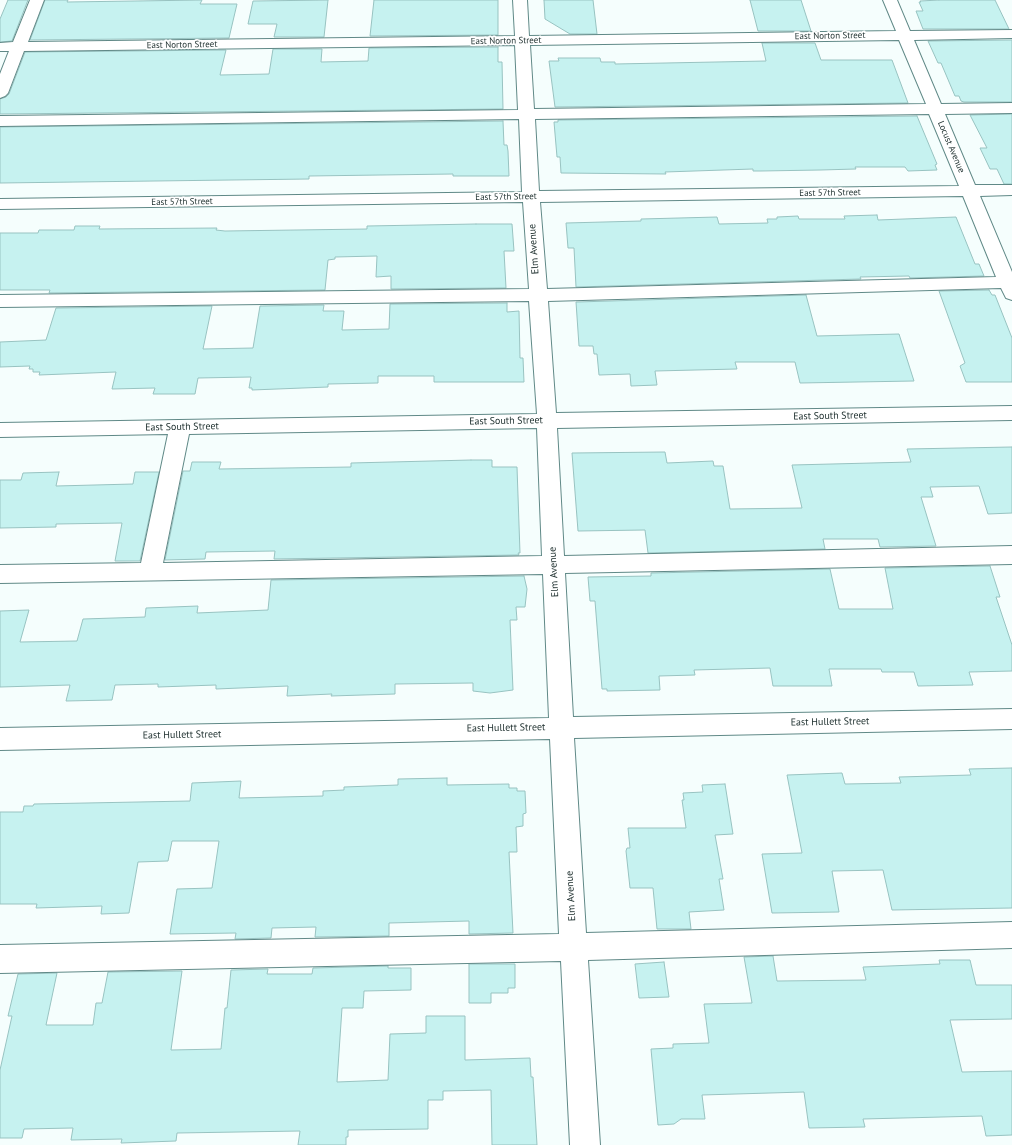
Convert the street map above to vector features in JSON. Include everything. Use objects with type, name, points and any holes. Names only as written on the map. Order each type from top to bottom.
[{"type":"street","points":[[0,93],[37,0]]},
{"type":"street","name":"Elm Avenue","points":[[520,0],[531,197],[547,420],[561,727],[586,1145]]},
{"type":"street","name":"Locust Avenue","points":[[890,0],[1010,286]]},
{"type":"street","name":"East Norton Street","points":[[0,48],[1012,34]]},
{"type":"street","points":[[0,121],[1012,108]]},
{"type":"street","name":"East 57th Street","points":[[0,204],[1012,190]]},
{"type":"street","points":[[0,301],[538,295],[1010,286]]},
{"type":"street","name":"East South Street","points":[[0,430],[1012,413]]},
{"type":"street","points":[[150,572],[180,426]]},
{"type":"street","points":[[0,574],[553,565],[1012,554]]},
{"type":"street","name":"East Hullett Street","points":[[0,739],[1012,719]]},
{"type":"street","points":[[0,959],[574,948],[1012,935]]},
{"type":"building","points":[[8,0],[28,0],[12,41],[0,42],[0,19]]},
{"type":"building","points":[[45,0],[68,0],[67,2],[202,0],[200,4],[237,4],[229,38],[30,40]]},
{"type":"building","points":[[328,0],[324,37],[274,37],[277,24],[248,24],[253,1]]},
{"type":"building","points":[[374,0],[498,0],[498,35],[370,36]]},
{"type":"building","points":[[544,0],[593,0],[597,34],[570,34],[545,19]]},
{"type":"building","points":[[750,0],[801,0],[811,31],[758,31]]},
{"type":"building","points":[[939,0],[995,0],[1009,29],[923,29],[916,11],[923,11],[919,2]]},
{"type":"building","points":[[1012,40],[1012,102],[961,101],[959,96],[955,96],[941,63],[938,63],[928,41]]},
{"type":"building","points":[[762,43],[815,43],[821,60],[892,60],[908,103],[555,107],[549,61],[559,61],[558,58],[600,58],[601,62],[615,62],[615,64],[766,61]]},
{"type":"building","points":[[498,47],[498,62],[502,62],[503,109],[0,114],[0,99],[9,94],[25,52],[226,50],[220,75],[269,74],[273,49],[322,49],[321,62],[368,61],[369,48]]},
{"type":"building","points":[[1012,114],[1012,184],[1004,184],[997,169],[990,169],[980,148],[987,148],[970,115]]},
{"type":"building","points":[[917,116],[937,164],[935,165],[937,170],[908,171],[905,167],[855,167],[856,169],[753,171],[753,169],[665,172],[666,174],[561,173],[560,157],[557,157],[554,122],[558,122],[558,120]]},
{"type":"building","points":[[503,121],[504,145],[507,145],[508,151],[509,176],[453,176],[453,174],[309,176],[309,179],[0,183],[0,127]]},
{"type":"building","points":[[877,215],[878,220],[956,217],[975,264],[979,264],[984,276],[910,278],[909,276],[860,277],[861,279],[576,287],[574,248],[568,248],[566,223],[717,217],[719,224],[768,223],[767,219],[777,219],[777,217],[798,216],[799,219],[845,219],[844,216]]},
{"type":"building","points":[[512,224],[514,251],[504,251],[506,288],[391,289],[391,276],[376,277],[377,256],[335,257],[335,259],[328,260],[325,290],[49,293],[50,290],[0,290],[0,233],[38,233],[39,230],[74,230],[75,226],[100,226],[99,229],[217,228],[216,230],[225,231],[367,229],[367,226]]},
{"type":"building","points":[[989,290],[992,295],[995,295],[1012,338],[1012,382],[966,382],[960,366],[965,363],[939,291]]},
{"type":"building","points":[[806,295],[817,336],[899,334],[914,381],[800,383],[795,362],[735,362],[737,369],[655,371],[657,385],[631,386],[630,374],[599,375],[597,354],[594,354],[593,346],[579,346],[576,302]]},
{"type":"building","points":[[507,303],[507,312],[519,311],[520,358],[523,358],[524,382],[434,382],[434,376],[378,376],[378,383],[328,384],[328,387],[252,390],[252,388],[249,388],[251,377],[198,378],[195,394],[153,394],[155,388],[112,389],[116,372],[39,375],[40,372],[33,372],[33,369],[29,369],[30,366],[0,367],[0,342],[46,340],[56,308],[212,306],[203,349],[253,348],[260,306],[324,305],[323,311],[344,311],[342,330],[389,329],[390,304]]},
{"type":"building","points":[[1012,447],[1012,513],[988,514],[979,486],[930,487],[933,497],[921,497],[936,546],[880,547],[878,539],[823,539],[825,549],[648,553],[645,530],[578,531],[572,453],[665,452],[667,463],[713,461],[714,466],[723,466],[730,509],[802,508],[792,465],[911,462],[907,449]]},
{"type":"building","points":[[492,460],[492,467],[517,467],[519,555],[274,559],[275,551],[206,552],[205,559],[165,560],[183,471],[190,471],[192,462],[221,462],[219,469],[351,467],[351,463]]},
{"type":"building","points":[[59,472],[56,486],[133,484],[135,472],[159,472],[140,561],[115,561],[122,523],[56,524],[56,527],[0,528],[0,480],[21,480],[23,473]]},
{"type":"building","points":[[990,566],[1000,597],[996,597],[1012,645],[1012,671],[969,672],[973,685],[918,686],[914,672],[882,672],[881,669],[829,669],[832,686],[773,686],[770,668],[694,670],[695,675],[659,676],[660,690],[607,691],[607,689],[602,689],[595,601],[590,601],[588,577],[651,576],[651,573],[830,569],[839,609],[893,609],[885,568]]},
{"type":"building","points":[[524,576],[527,589],[525,607],[516,607],[517,620],[510,620],[513,690],[490,693],[473,691],[473,683],[395,684],[395,694],[287,696],[288,686],[216,689],[216,685],[158,687],[158,684],[115,685],[112,700],[66,701],[70,685],[0,687],[0,611],[29,610],[20,642],[77,641],[83,619],[145,617],[146,608],[198,606],[197,613],[268,610],[271,580]]},
{"type":"building","points":[[1012,768],[1012,908],[892,910],[883,870],[832,871],[839,912],[772,913],[762,854],[802,853],[787,775],[842,773],[845,784],[901,783],[899,777],[971,775],[969,769]]},
{"type":"building","points":[[447,778],[447,785],[509,784],[509,788],[517,788],[517,791],[525,791],[526,813],[523,814],[523,826],[516,827],[517,852],[509,852],[513,933],[469,934],[469,921],[389,923],[389,936],[315,937],[316,927],[272,928],[271,938],[235,939],[236,933],[170,934],[177,889],[212,888],[219,841],[172,841],[168,861],[138,862],[129,913],[101,914],[102,906],[36,908],[37,904],[0,904],[0,812],[23,812],[24,806],[33,806],[34,804],[190,801],[192,783],[241,781],[239,798],[323,796],[323,791],[344,790],[344,787],[398,785],[398,779]]},
{"type":"building","points":[[725,784],[733,834],[715,835],[723,879],[719,879],[724,910],[689,912],[691,929],[657,929],[653,888],[630,888],[626,851],[627,848],[630,848],[628,828],[686,828],[682,800],[684,800],[683,793],[703,792],[702,785]]},
{"type":"building","points":[[773,956],[777,981],[866,980],[863,967],[940,964],[939,960],[970,960],[976,985],[1012,985],[1012,1019],[950,1020],[962,1072],[1012,1071],[1012,1135],[986,1136],[982,1116],[863,1119],[865,1127],[809,1128],[804,1092],[702,1095],[705,1119],[681,1119],[674,1124],[658,1125],[651,1049],[673,1048],[673,1044],[709,1043],[704,1004],[752,1003],[744,957]]},
{"type":"building","points":[[664,962],[669,997],[639,998],[635,964]]},
{"type":"building","points":[[469,964],[515,964],[515,988],[508,988],[508,993],[491,993],[491,1003],[469,1003]]},
{"type":"building","points":[[388,966],[388,968],[411,968],[411,990],[364,991],[363,1008],[342,1008],[337,1082],[388,1080],[390,1034],[426,1033],[426,1016],[465,1016],[465,1060],[530,1058],[531,1077],[533,1077],[537,1145],[492,1145],[491,1090],[443,1091],[443,1100],[428,1100],[428,1129],[348,1130],[346,1145],[298,1145],[300,1131],[177,1133],[176,1141],[121,1143],[122,1139],[71,1140],[73,1128],[24,1129],[22,1138],[0,1138],[0,1070],[12,1016],[8,1016],[18,974],[57,973],[46,1025],[93,1025],[96,1003],[102,1003],[108,972],[182,971],[171,1050],[221,1049],[231,970],[268,969],[267,974],[312,974],[313,968]]}]
